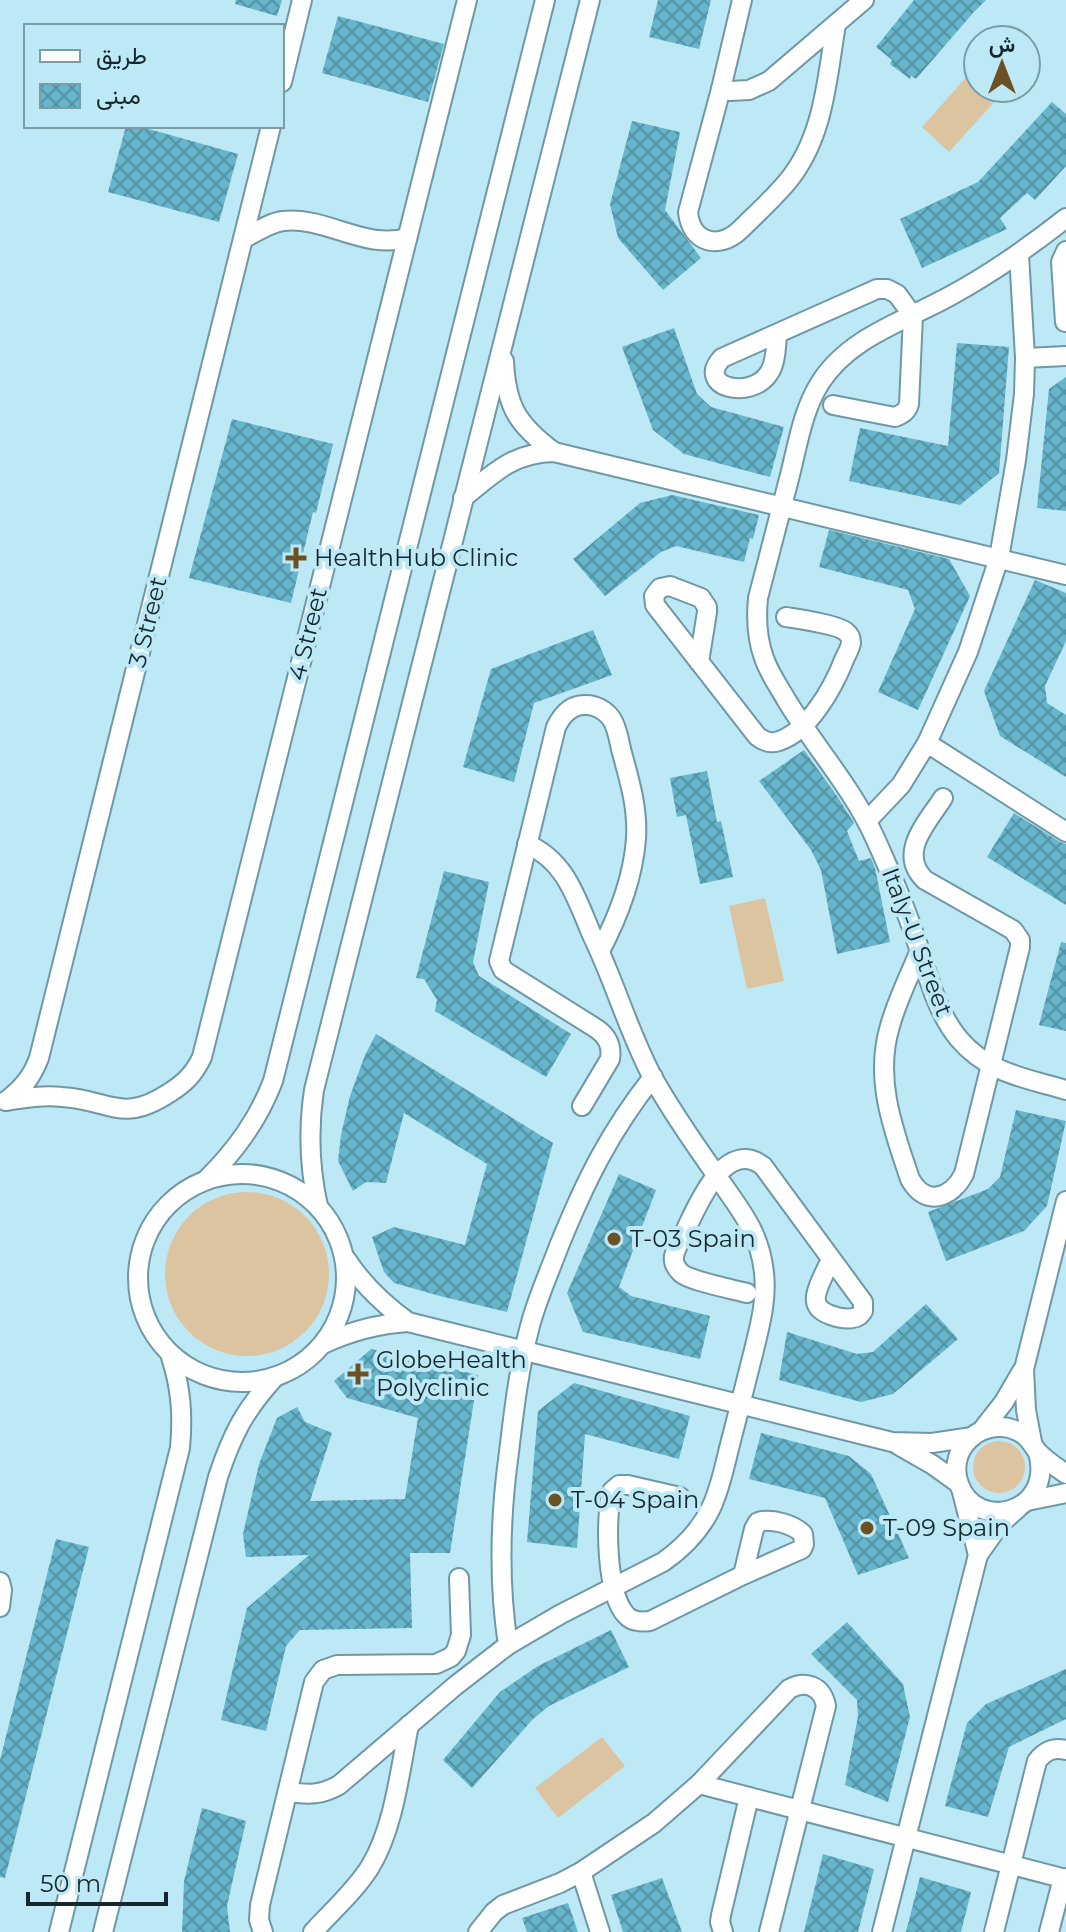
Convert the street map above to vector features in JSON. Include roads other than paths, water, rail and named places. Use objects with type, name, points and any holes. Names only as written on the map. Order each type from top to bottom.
[{"type":"street","points":[[284,74],[302,0]]},
{"type":"street","name":"4 Street","points":[[3,1102],[44,1096],[63,1097],[132,1110],[153,1103],[184,1083],[202,1057],[467,0]]},
{"type":"street","points":[[206,1180],[253,1125],[273,1081],[545,0]]},
{"type":"street","points":[[318,1206],[311,1178],[309,1149],[314,1090],[590,0]]},
{"type":"street","points":[[742,0],[688,212],[694,231],[712,242],[733,237],[787,182],[807,151],[820,118],[836,24]]},
{"type":"street","points":[[721,89],[740,91],[769,81],[864,0]]},
{"type":"street","name":"3 Street","points":[[3,1102],[27,1083],[39,1058],[271,128]]},
{"type":"street","name":"Italy-U Street","points":[[1066,218],[1019,254],[974,282],[861,343],[846,353],[821,380],[805,413],[758,598],[757,629],[770,673],[867,821],[947,1023],[968,1049],[990,1065],[1003,1072],[1066,1090]]},
{"type":"street","points":[[243,239],[284,221],[305,222],[376,241],[407,238]]},
{"type":"street","points":[[1065,322],[1061,262],[1066,251]]},
{"type":"street","points":[[867,821],[901,785],[927,743],[968,652],[999,558],[1024,394],[1019,254]]},
{"type":"street","points":[[777,335],[877,289],[887,289],[897,294],[913,316],[909,404],[905,412],[890,417],[833,405]]},
{"type":"street","points":[[503,341],[505,383],[510,404],[529,431],[554,452]]},
{"type":"street","points":[[1025,358],[1066,356]]},
{"type":"street","points":[[463,498],[511,461],[525,455],[554,452],[1066,575]]},
{"type":"street","points":[[699,662],[761,740],[777,742],[802,725],[822,702],[849,648],[850,637],[842,629],[786,617]]},
{"type":"street","points":[[582,1106],[610,1059],[607,1038],[503,970],[499,961],[556,727],[566,712],[586,704],[599,708],[610,717],[616,729],[631,787],[636,822],[634,856],[625,894],[600,951]]},
{"type":"street","points":[[927,743],[1066,832]]},
{"type":"street","points":[[920,950],[890,1026],[883,1070],[886,1100],[910,1179],[921,1193],[932,1197],[946,1194],[964,1174],[1020,947],[1020,940],[1013,930],[925,880],[915,867],[915,843],[943,798]]},
{"type":"street","points":[[289,1792],[308,1795],[339,1785],[508,1645],[663,1562],[690,1539],[717,1494],[741,1404],[764,1302],[765,1275],[749,1221],[716,1176],[653,1077],[565,875],[550,857],[527,844]]},
{"type":"street","points":[[508,1645],[501,1583],[502,1519],[524,1351],[539,1299],[584,1185],[612,1134],[653,1077]]},
{"type":"street","points":[[747,1293],[686,1276],[675,1264],[675,1254],[703,1192],[716,1176],[739,1160],[752,1159],[763,1166],[831,1259]]},
{"type":"street","points":[[230,1174],[254,1174],[277,1180],[299,1191],[318,1206],[339,1239],[347,1281],[344,1303],[336,1325],[323,1344],[293,1370],[274,1378],[247,1383],[220,1381],[194,1372],[171,1357],[153,1335],[141,1308],[136,1279],[140,1251],[151,1224],[170,1202],[206,1180],[230,1174]]},
{"type":"street","points":[[882,1932],[978,1555],[993,1534],[1036,1491],[1041,1478],[1041,1464],[1026,1410],[1024,1369],[1066,1201]]},
{"type":"street","points":[[345,1258],[372,1294],[408,1322]]},
{"type":"street","points":[[323,1344],[364,1328],[408,1322],[892,1442],[932,1443],[995,1427],[1009,1428],[1022,1433],[1066,1474]]},
{"type":"street","points":[[59,1932],[180,1448],[182,1401],[171,1357]]},
{"type":"street","points":[[978,1555],[956,1470],[958,1457],[963,1446],[1004,1402],[1024,1369]]},
{"type":"street","points":[[103,1932],[218,1477],[240,1422],[274,1378]]},
{"type":"street","points":[[892,1442],[926,1460],[960,1486],[980,1508],[1005,1512],[1022,1504],[1066,1493]]},
{"type":"street","points":[[680,1497],[628,1485],[619,1485],[612,1491],[609,1541],[612,1589],[625,1615],[636,1621],[650,1621],[743,1575]]},
{"type":"street","points":[[263,1932],[259,1920],[260,1905],[314,1682],[323,1670],[337,1665],[436,1664],[451,1657],[461,1635],[459,1578]]},
{"type":"street","points":[[0,1582],[0,1607]]},
{"type":"street","points":[[479,1932],[503,1905],[581,1872],[654,1823],[699,1784],[789,1689],[805,1684],[820,1691],[826,1706],[769,1932]]},
{"type":"street","points":[[313,1932],[361,1880],[377,1854],[388,1825],[409,1725]]},
{"type":"street","points":[[994,1932],[1037,1761],[1049,1750],[1066,1750]]},
{"type":"street","points":[[699,1784],[1064,1879],[1049,1932]]},
{"type":"street","points":[[723,1932],[721,1915],[749,1797]]},
{"type":"street","points":[[581,1872],[600,1932]]},
{"type":"place","name":"HealthHub Clinic","points":[[296,558]]},
{"type":"place","name":"T-03 Spain","points":[[614,1239]]},
{"type":"place","name":"GlobeHealth Polyclinic","points":[[358,1374]]},
{"type":"place","name":"T-04 Spain","points":[[555,1500]]},
{"type":"place","name":"T-09 Spain","points":[[867,1528]]}]
